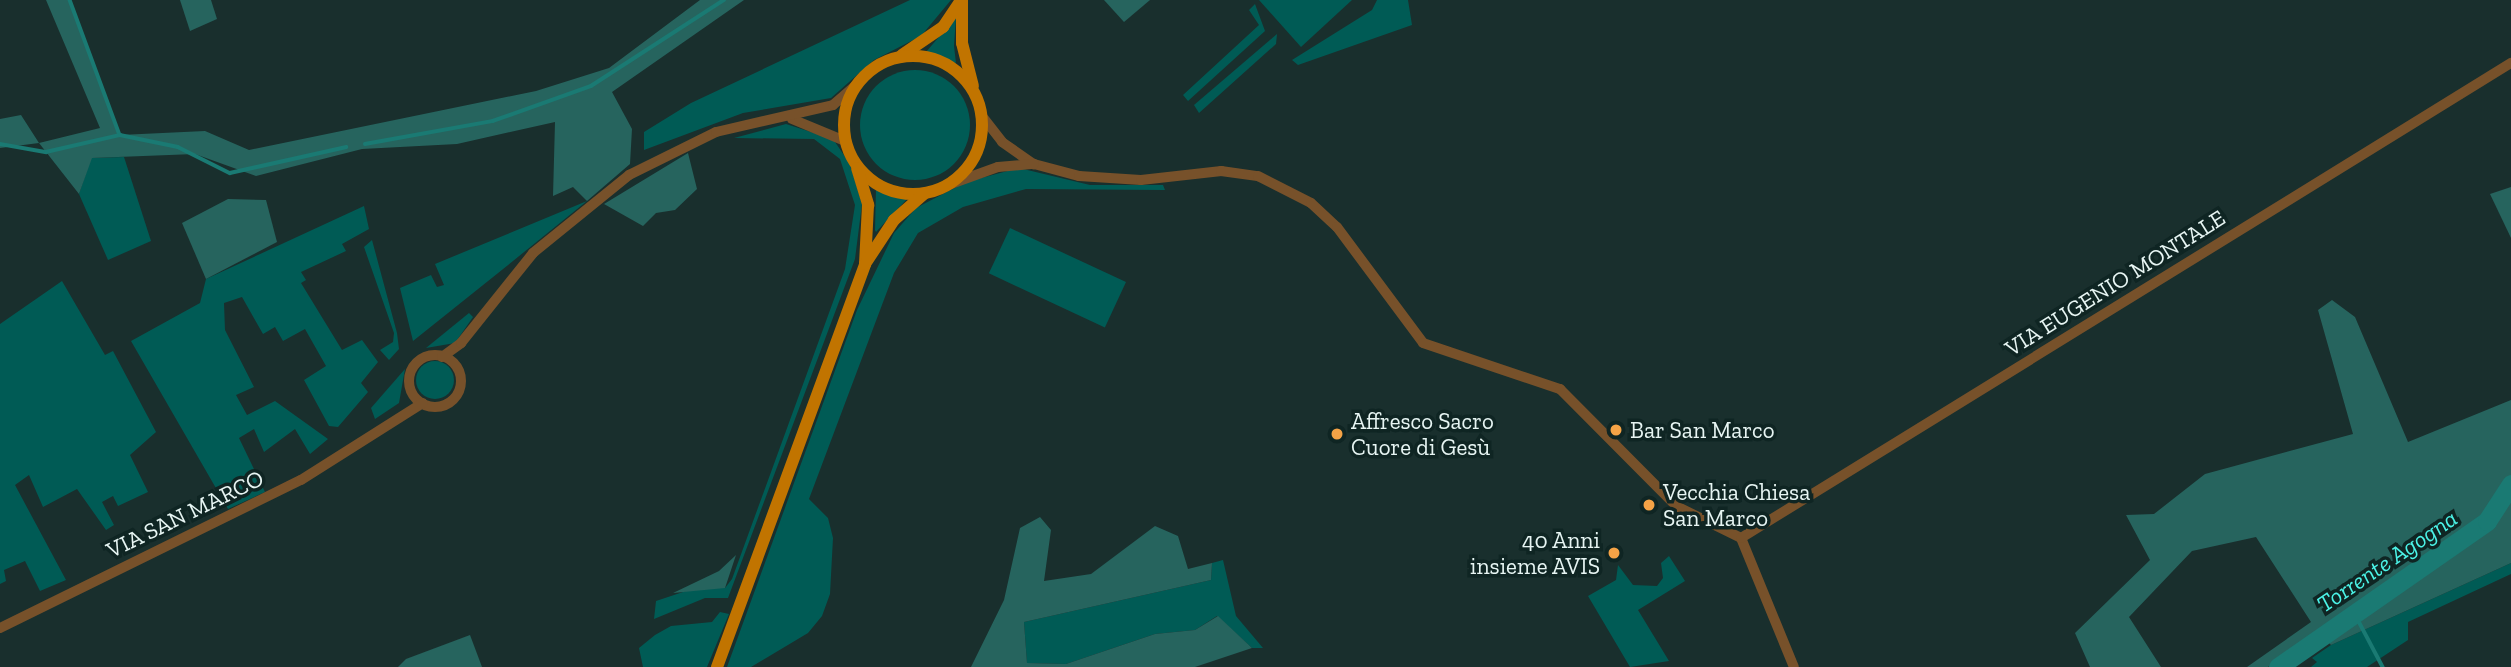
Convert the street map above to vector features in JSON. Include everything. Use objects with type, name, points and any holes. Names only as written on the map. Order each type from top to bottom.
[{"type":"main road","points":[[865,264],[868,205],[845,141],[846,103],[855,86],[875,66],[902,55],[943,27],[961,0]]},
{"type":"main road","points":[[717,667],[865,264],[894,220],[924,194],[948,185],[975,156],[982,116],[962,43],[961,0]]},
{"type":"main road","points":[[902,55],[943,61],[974,90]]},
{"type":"main road","points":[[856,166],[886,189],[924,194]]},
{"type":"street","name":"VIA EUGENIO MONTALE","points":[[1741,538],[2511,63]]},
{"type":"street","points":[[461,343],[457,368],[460,386],[453,400],[436,407],[423,404],[410,386],[418,362],[442,356],[461,343],[533,253],[629,175],[716,132],[789,118],[833,105],[855,86]]},
{"type":"street","points":[[982,116],[1002,142],[1034,164]]},
{"type":"street","points":[[789,118],[845,141]]},
{"type":"street","points":[[948,185],[998,167],[1034,164],[1111,179],[1221,171],[1279,184],[1337,227],[1423,343],[1560,389],[1676,506],[1741,538],[1794,667]]},
{"type":"street","points":[[442,356],[457,368]]},
{"type":"street","name":"VIA SAN MARCO","points":[[381,427],[404,404],[410,386]]},
{"type":"street","name":"VIA SAN MARCO","points":[[0,628],[301,480],[381,427],[423,404]]},
{"type":"shaded area","points":[[46,0],[70,0],[120,135],[205,131],[249,150],[536,91],[609,68],[700,0],[744,0],[612,92],[632,129],[630,164],[587,201],[573,187],[553,196],[555,122],[457,144],[362,149],[256,176],[195,154],[92,158],[79,194],[39,143],[100,128]]},
{"type":"shaded area","points":[[180,0],[211,0],[217,19],[190,31]]},
{"type":"shaded area","points":[[910,0],[951,0],[921,36],[874,60],[831,98],[743,113],[644,150],[644,132],[691,103]]},
{"type":"shaded area","points":[[1104,0],[1150,0],[1124,22]]},
{"type":"shaded area","points":[[1259,0],[1352,0],[1301,47]]},
{"type":"shaded area","points":[[1377,0],[1408,0],[1412,25],[1298,65],[1292,60],[1372,10]]},
{"type":"shaded area","points":[[1255,4],[1265,31],[1188,101],[1183,95],[1259,25],[1249,10]]},
{"type":"shaded area","points":[[956,17],[956,63],[926,52]]},
{"type":"shaded area","points":[[1277,34],[1276,44],[1199,113],[1194,105]]},
{"type":"shaded area","points":[[915,70],[936,74],[954,86],[966,104],[970,125],[966,146],[954,164],[936,176],[915,180],[894,176],[876,164],[864,146],[860,125],[864,104],[876,86],[894,74]]},
{"type":"shaded area","points":[[21,115],[39,143],[0,148],[0,119]]},
{"type":"shaded area","points":[[786,124],[833,139],[850,164],[862,204],[855,259],[728,598],[705,598],[654,619],[656,601],[695,588],[725,588],[732,579],[845,269],[855,205],[840,159],[814,139],[734,138]]},
{"type":"shaded area","points":[[688,153],[697,189],[675,210],[656,213],[643,226],[604,204]]},
{"type":"shaded area","points":[[124,157],[151,241],[108,260],[79,194],[91,158]]},
{"type":"shaded area","points":[[1019,168],[1090,185],[1163,185],[1165,190],[1026,189],[963,207],[918,233],[894,273],[809,499],[828,518],[833,538],[830,594],[822,616],[808,633],[751,667],[727,667],[857,310],[894,233],[916,208],[966,182]]},
{"type":"shaded area","points":[[2511,187],[2511,238],[2490,194]]},
{"type":"shaded area","points":[[876,188],[907,199],[876,232],[875,230]]},
{"type":"shaded area","points":[[228,199],[266,200],[277,242],[206,279],[182,223]]},
{"type":"shaded area","points":[[587,201],[413,341],[400,288],[431,275],[437,287],[444,285],[435,264]]},
{"type":"shaded area","points":[[364,206],[369,229],[342,244],[346,251],[301,272],[306,280],[301,283],[342,350],[362,340],[378,362],[361,383],[368,392],[338,427],[329,426],[304,380],[326,366],[305,329],[283,341],[275,327],[263,334],[242,297],[224,303],[225,330],[254,387],[236,395],[247,415],[275,401],[328,439],[310,454],[295,429],[264,452],[254,429],[239,438],[265,492],[228,509],[131,341],[200,303],[206,279]]},
{"type":"shaded area","points":[[1010,228],[1126,282],[1105,327],[989,273]]},
{"type":"shaded area","points":[[372,240],[397,333],[399,349],[389,360],[380,350],[393,342],[394,333],[364,247]]},
{"type":"shaded area","points":[[62,281],[105,355],[113,351],[156,432],[130,455],[148,492],[118,506],[113,496],[102,502],[114,525],[106,530],[77,489],[43,507],[29,475],[15,485],[66,580],[40,591],[25,561],[4,570],[6,581],[0,584],[0,324]]},
{"type":"shaded area","points":[[2332,300],[2355,317],[2408,442],[2511,400],[2511,563],[2331,645],[2317,630],[2268,667],[2247,667],[2311,622],[2256,537],[2192,551],[2129,617],[2161,667],[2090,667],[2075,633],[2150,560],[2126,515],[2154,514],[2205,474],[2353,434],[2318,310]]},
{"type":"shaded area","points":[[469,313],[473,317],[455,343],[426,348]]},
{"type":"shaded area","points":[[435,361],[448,367],[454,380],[448,393],[435,399],[422,393],[416,380],[422,367]]},
{"type":"shaded area","points":[[405,369],[399,403],[375,419],[371,408]]},
{"type":"shaded area","points":[[1040,517],[1051,530],[1044,581],[1091,574],[1155,526],[1178,536],[1188,569],[1212,563],[1211,580],[1024,622],[1027,663],[1066,664],[1155,634],[1195,630],[1218,616],[1252,648],[1195,667],[971,667],[1004,600],[1020,528]]},
{"type":"shaded area","points":[[736,555],[725,588],[673,593],[719,571]]},
{"type":"shaded area","points":[[1669,556],[1685,581],[1638,610],[1669,661],[1630,667],[1588,596],[1616,580],[1618,565],[1633,585],[1657,586],[1663,578],[1661,563]]},
{"type":"shaded area","points":[[1223,560],[1236,616],[1263,648],[1252,648],[1217,616],[1195,630],[1155,634],[1066,664],[1027,663],[1024,622],[1211,580],[1212,563]]},
{"type":"shaded area","points":[[2511,563],[2511,574],[2408,622],[2408,640],[2367,667],[2311,667],[2317,662],[2312,658],[2331,645]]},
{"type":"shaded area","points":[[720,612],[729,614],[707,667],[643,667],[639,648],[655,635],[671,626],[712,622]]},
{"type":"shaded area","points":[[470,635],[482,667],[398,667],[406,659]]},
{"type":"waterway","points":[[70,0],[120,135]]},
{"type":"waterway","points":[[365,144],[493,121],[591,86],[724,0]]},
{"type":"waterway","points":[[0,144],[46,152],[120,135],[178,147],[230,173],[346,147]]},
{"type":"waterway","name":"Torrente Agogna","points":[[2278,667],[2487,521],[2511,484]]},
{"type":"waterway","points":[[2354,612],[2383,667]]},
{"type":"place","name":"Bar San Marco","points":[[1616,430]]},
{"type":"place","name":"Affresco Sacro Cuore di Gesù","points":[[1337,434]]},
{"type":"place","name":"Vecchia Chiesa San Marco","points":[[1649,505]]},
{"type":"place","name":"40 Anni insieme AVIS","points":[[1614,553]]}]
